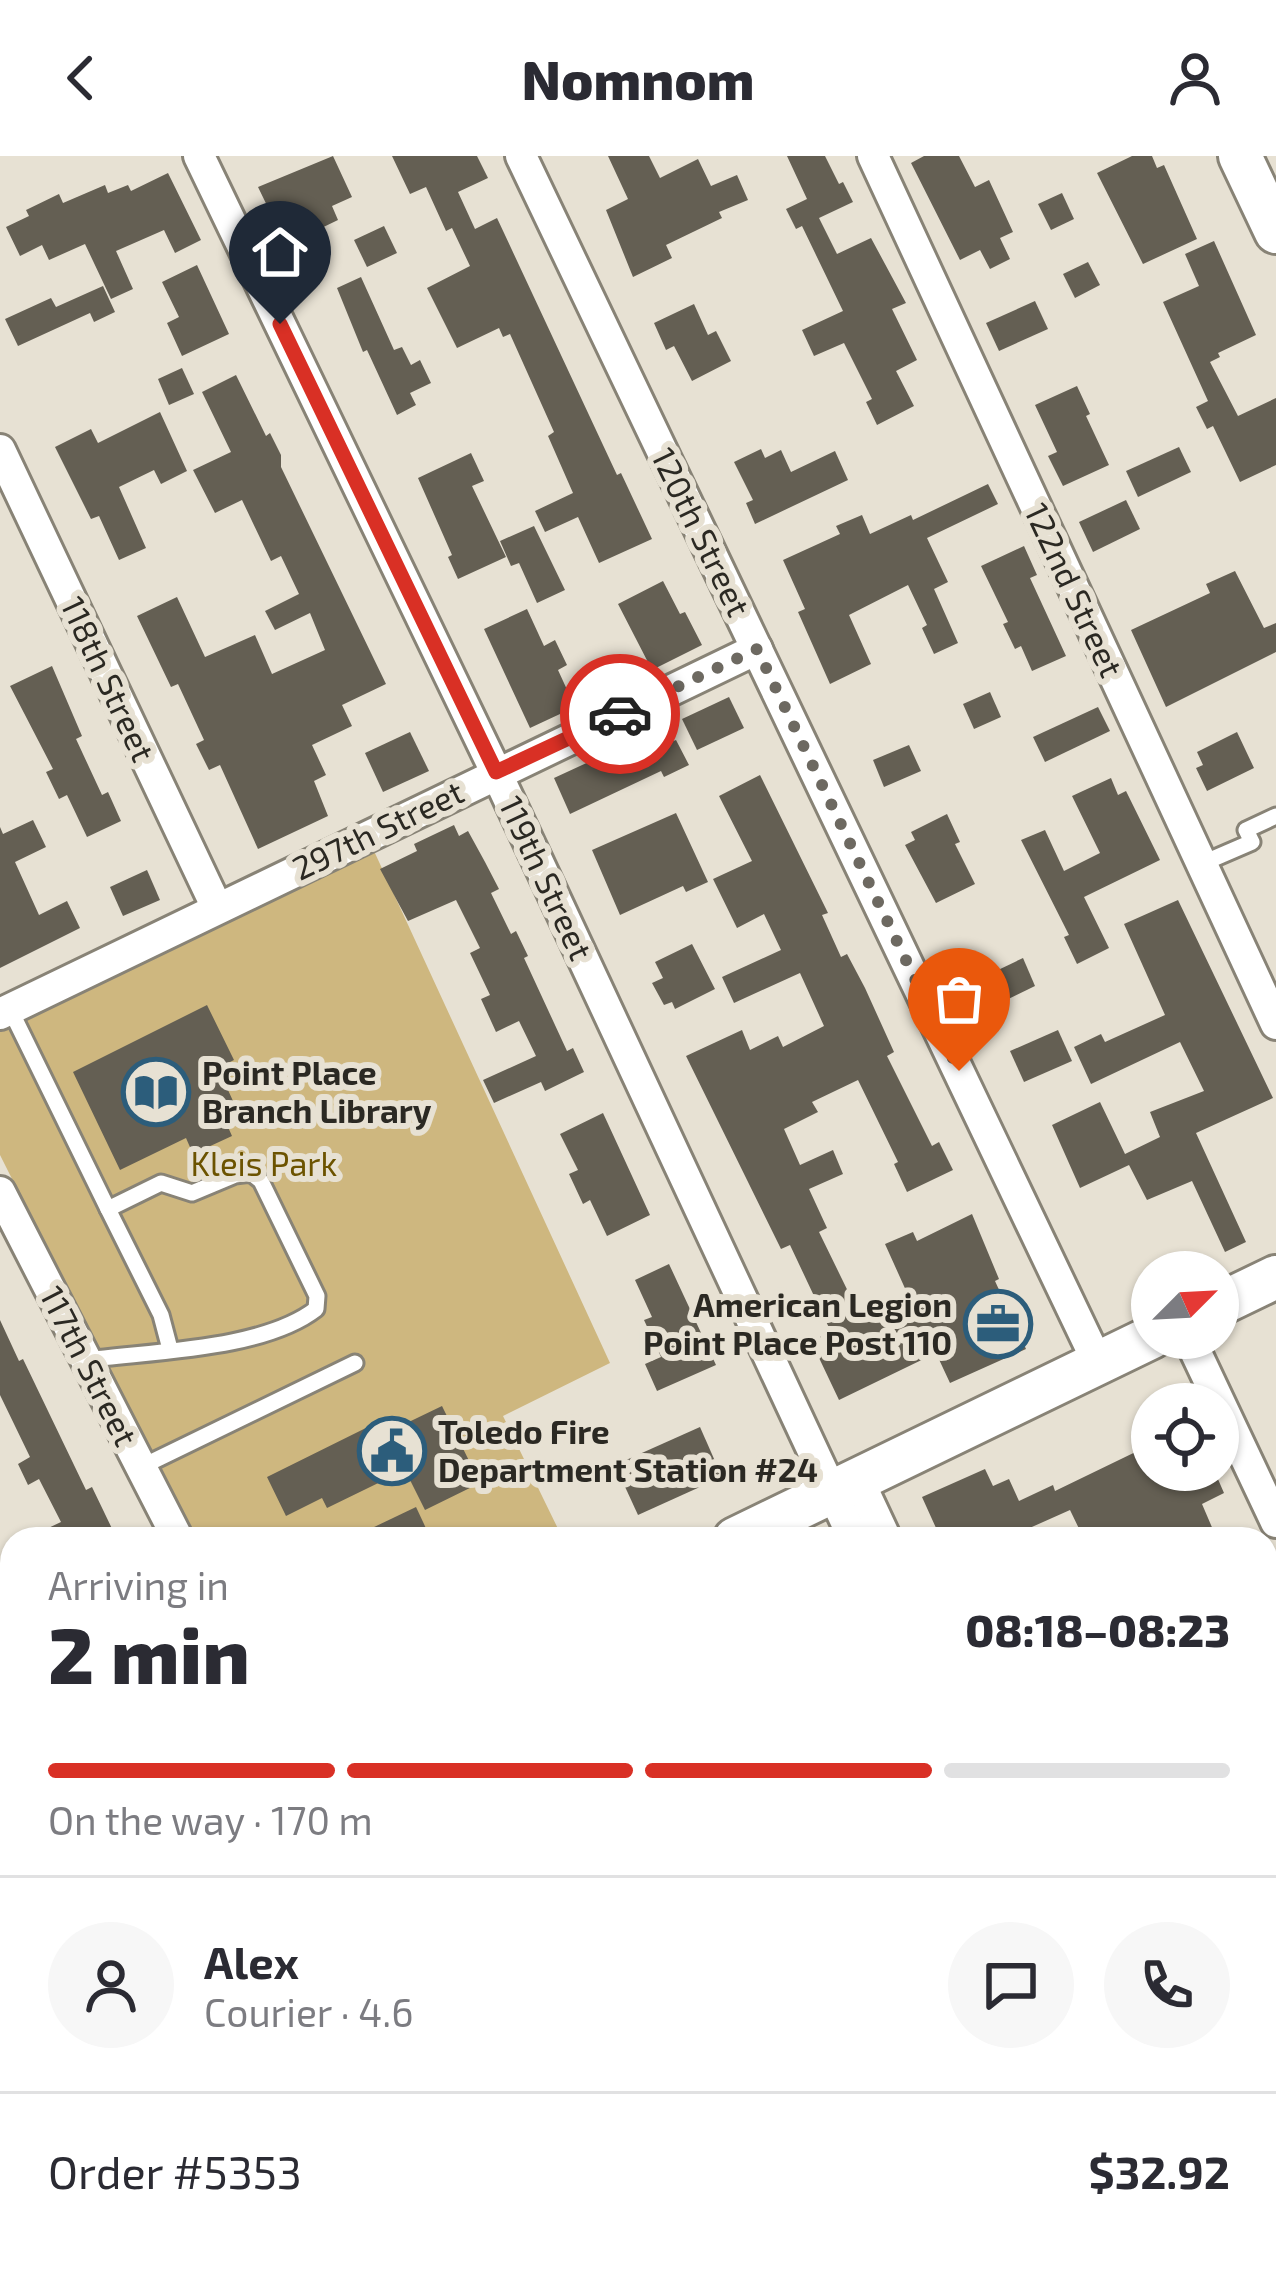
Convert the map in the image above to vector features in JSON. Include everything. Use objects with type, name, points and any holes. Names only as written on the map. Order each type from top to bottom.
[{"type":"main road","points":[[1240,156],[1276,232]]},
{"type":"main road","points":[[1239,1296],[1276,1277]]},
{"type":"main road","points":[[759,1527],[1131,1347]]},
{"type":"street","name":"119th Street","points":[[199,156],[845,1485],[877,1527]]},
{"type":"street","name":"120th Street","points":[[521,156],[1098,1363]]},
{"type":"street","name":"122nd Street","points":[[873,156],[1202,864],[1267,980],[1276,1024]]},
{"type":"street","name":"118th Street","points":[[0,450],[217,908]]},
{"type":"street","name":"297th Street","points":[[5,1012],[757,649]]},
{"type":"street","name":"117th Street","points":[[0,1192],[172,1527]]},
{"type":"street","points":[[1199,1359],[1276,1522]]},
{"type":"street","name":"119th Street","points":[[845,1485],[852,1527]]},
{"type":"lane","points":[[1202,864],[1252,842],[1246,830],[1276,816]]},
{"type":"lane","points":[[5,1012],[161,1315],[170,1349]]},
{"type":"lane","points":[[86,1360],[262,1337],[316,1309],[317,1296],[261,1181],[251,1173],[235,1174],[192,1193],[161,1183],[108,1209]]},
{"type":"lane","points":[[141,1467],[355,1363]]},
{"type":"green space","name":"Kleis Park","points":[[374,851],[610,1363],[503,1416],[557,1527],[187,1527],[0,1155],[0,1027]]},
{"type":"building","points":[[333,156],[352,197],[332,206],[338,220],[309,234],[315,250],[293,259],[258,187]]},
{"type":"building","points":[[392,156],[477,156],[488,178],[458,192],[475,229],[497,218],[617,475],[621,473],[652,539],[599,563],[578,517],[545,532],[535,511],[573,493],[548,436],[554,432],[510,334],[503,337],[499,328],[457,348],[427,288],[470,266],[452,228],[446,231],[426,187],[410,194]]},
{"type":"building","points":[[608,156],[649,156],[660,178],[698,159],[711,186],[737,175],[748,200],[666,245],[672,258],[633,277],[606,210],[628,199]]},
{"type":"building","points":[[787,156],[825,156],[853,202],[819,218],[837,254],[871,238],[906,303],[892,309],[917,360],[896,371],[914,406],[877,425],[866,402],[872,399],[844,343],[814,356],[802,330],[843,311],[802,226],[796,229],[786,209],[807,199]]},
{"type":"building","points":[[924,156],[959,156],[975,187],[989,180],[1013,232],[1000,238],[1010,259],[990,269],[980,250],[960,260],[911,163]]},
{"type":"building","points":[[1132,156],[1152,156],[1157,168],[1164,165],[1197,239],[1143,264],[1097,173]]},
{"type":"building","points":[[168,173],[201,240],[175,253],[164,230],[116,251],[133,289],[111,299],[85,244],[49,260],[42,245],[20,256],[6,227],[29,216],[26,210],[59,194],[63,203],[105,185],[108,193],[128,185],[131,191]]},
{"type":"building","points":[[1062,193],[1074,219],[1051,230],[1038,204]]},
{"type":"building","points":[[384,226],[397,253],[367,267],[354,240]]},
{"type":"building","points":[[1214,241],[1256,335],[1218,353],[1220,357],[1210,362],[1238,416],[1276,398],[1276,465],[1240,482],[1213,426],[1207,429],[1196,407],[1208,401],[1163,302],[1199,286],[1185,254]]},
{"type":"building","points":[[1088,262],[1100,285],[1075,298],[1063,274]]},
{"type":"building","points":[[197,265],[229,334],[182,356],[167,323],[179,317],[162,282]]},
{"type":"building","points":[[361,277],[394,350],[402,347],[411,365],[420,360],[431,383],[410,393],[416,405],[397,415],[367,350],[363,352],[337,288]]},
{"type":"building","points":[[103,286],[115,312],[94,322],[90,313],[18,346],[5,319],[51,298],[56,307]]},
{"type":"building","points":[[1035,301],[1048,329],[999,351],[986,323]]},
{"type":"building","points":[[694,304],[708,335],[716,331],[731,361],[692,381],[674,346],[666,350],[654,323]]},
{"type":"building","points":[[182,368],[194,394],[169,405],[158,379]]},
{"type":"building","points":[[236,375],[266,436],[270,433],[281,455],[281,467],[386,684],[342,705],[352,726],[312,745],[326,775],[314,781],[328,816],[258,849],[220,765],[209,770],[196,744],[204,740],[178,684],[171,687],[137,616],[177,597],[205,657],[255,635],[272,674],[325,650],[310,613],[275,630],[265,611],[299,594],[281,556],[271,561],[242,500],[215,513],[193,470],[231,452],[202,392]]},
{"type":"building","points":[[1077,386],[1109,465],[1063,486],[1048,456],[1057,452],[1035,405]]},
{"type":"building","points":[[160,412],[187,471],[161,484],[154,470],[119,487],[146,548],[119,560],[99,516],[91,519],[55,447],[91,429],[98,443]]},
{"type":"building","points":[[1179,447],[1191,472],[1138,497],[1126,471]]},
{"type":"building","points":[[761,449],[765,458],[781,450],[791,472],[835,451],[848,480],[755,524],[746,503],[753,500],[734,462]]},
{"type":"building","points":[[471,453],[484,481],[472,486],[506,557],[458,579],[418,478]]},
{"type":"building","points":[[988,484],[998,504],[927,538],[948,582],[934,589],[958,643],[934,654],[922,628],[927,625],[908,585],[849,615],[871,664],[830,684],[798,612],[805,609],[783,560],[840,534],[836,526],[862,515],[870,534],[911,515],[913,520]]},
{"type":"building","points":[[1126,500],[1140,529],[1093,552],[1079,522]]},
{"type":"building","points":[[534,526],[565,590],[537,603],[519,563],[511,566],[500,541]]},
{"type":"building","points":[[1024,546],[1037,575],[1030,578],[1066,656],[1032,671],[1021,646],[1015,649],[1003,624],[1008,622],[981,566]]},
{"type":"building","points":[[1235,571],[1264,628],[1276,623],[1276,652],[1166,707],[1131,630],[1210,593],[1206,584]]},
{"type":"building","points":[[663,581],[702,645],[652,670],[618,604]]},
{"type":"building","points":[[527,609],[544,646],[555,640],[567,665],[558,670],[575,707],[530,728],[484,629]]},
{"type":"building","points":[[52,666],[82,736],[76,739],[102,795],[108,792],[121,821],[87,837],[67,795],[59,799],[46,772],[53,769],[10,686]]},
{"type":"building","points":[[990,692],[1001,717],[974,729],[963,704]]},
{"type":"building","points":[[729,697],[744,728],[697,750],[682,719]]},
{"type":"building","points":[[1098,707],[1110,731],[1045,762],[1033,737]]},
{"type":"building","points":[[410,732],[429,771],[383,792],[365,753]]},
{"type":"building","points":[[1237,732],[1254,768],[1207,791],[1196,768],[1203,765],[1197,752]]},
{"type":"building","points":[[676,740],[689,765],[664,777],[661,771],[570,814],[554,778],[606,754],[611,766]]},
{"type":"building","points":[[909,745],[921,771],[884,787],[873,760]]},
{"type":"building","points":[[760,775],[828,913],[822,915],[841,957],[847,954],[894,1052],[887,1056],[932,1146],[939,1142],[953,1170],[907,1192],[894,1164],[898,1162],[858,1080],[812,1102],[818,1112],[784,1129],[800,1165],[833,1150],[843,1174],[809,1189],[827,1228],[819,1232],[861,1318],[908,1295],[885,1244],[913,1232],[917,1241],[972,1214],[1026,1349],[950,1383],[936,1353],[839,1400],[811,1341],[831,1332],[790,1245],[781,1249],[686,1056],[742,1030],[750,1050],[778,1036],[783,1047],[824,1026],[800,973],[734,1003],[722,977],[781,950],[764,914],[737,928],[713,879],[752,861],[719,796]]},
{"type":"building","points":[[1111,778],[1118,795],[1126,791],[1160,860],[1084,897],[1109,948],[1077,964],[1064,937],[1069,935],[1021,840],[1045,830],[1064,871],[1100,853],[1072,796]]},
{"type":"building","points":[[676,813],[708,882],[686,892],[683,886],[620,915],[592,850]]},
{"type":"building","points":[[947,814],[960,842],[955,844],[975,884],[936,903],[905,845],[915,840],[911,832]]},
{"type":"building","points":[[33,820],[46,847],[15,862],[39,915],[67,901],[80,928],[0,968],[0,827],[3,834]]},
{"type":"building","points":[[454,825],[459,836],[468,831],[485,862],[499,889],[491,893],[511,934],[516,931],[567,1051],[573,1048],[584,1072],[545,1091],[541,1082],[494,1103],[483,1080],[536,1056],[519,1021],[496,1032],[481,999],[490,995],[470,953],[480,948],[456,900],[408,921],[380,869],[417,851],[414,844]]},
{"type":"building","points":[[147,870],[160,900],[123,916],[110,887]]},
{"type":"building","points":[[1178,900],[1273,1098],[1196,1133],[1246,1242],[1227,1251],[1192,1181],[1147,1200],[1129,1165],[1080,1188],[1052,1125],[1100,1102],[1125,1154],[1160,1137],[1150,1112],[1204,1091],[1180,1042],[1091,1084],[1074,1047],[1101,1034],[1105,1042],[1165,1015],[1124,924]]},
{"type":"building","points":[[692,944],[715,989],[675,1009],[672,1002],[664,1005],[652,983],[663,978],[655,962]]},
{"type":"building","points":[[1023,958],[1035,986],[988,1009],[975,981]]},
{"type":"building","name":"Point Place Branch Library","points":[[207,1005],[234,1060],[218,1068],[238,1112],[224,1118],[232,1136],[193,1154],[186,1138],[120,1170],[73,1072]]},
{"type":"building","points":[[1058,1030],[1072,1061],[1024,1082],[1010,1051]]},
{"type":"building","points":[[603,1113],[650,1215],[607,1236],[590,1200],[583,1204],[569,1174],[578,1170],[560,1134]]},
{"type":"building","points":[[669,1264],[716,1365],[657,1391],[645,1364],[661,1357],[644,1320],[652,1317],[635,1280]]},
{"type":"building","points":[[0,1320],[86,1490],[92,1487],[111,1527],[50,1527],[61,1522],[39,1479],[28,1485],[18,1464],[30,1457],[0,1395]]},
{"type":"building","name":"Toledo Fire Department Station #24","points":[[442,1406],[480,1483],[425,1510],[405,1470],[327,1508],[322,1498],[286,1516],[267,1477],[382,1420],[388,1432]]},
{"type":"building","points":[[700,1427],[722,1477],[638,1515],[615,1465]]},
{"type":"building","points":[[1131,1454],[1131,1491],[1224,1493],[1202,1504],[1212,1527],[1078,1527],[1070,1510],[1032,1527],[936,1527],[922,1497],[985,1469],[993,1486],[1009,1479],[1019,1501],[1053,1485],[1055,1491]]},
{"type":"building","points":[[416,1507],[425,1527],[374,1527]]},
{"type":"way so far","points":[[620,714],[757,649],[959,1071]]},
{"type":"place","name":"Point Place Branch Library","points":[[156,1092]]},
{"type":"place","name":"American Legion Point Place Post 110","points":[[998,1324]]},
{"type":"place","name":"Toledo Fire Department Station #24","points":[[392,1451]]},
{"type":"route","points":[[280,324],[496,772],[620,714]]}]
